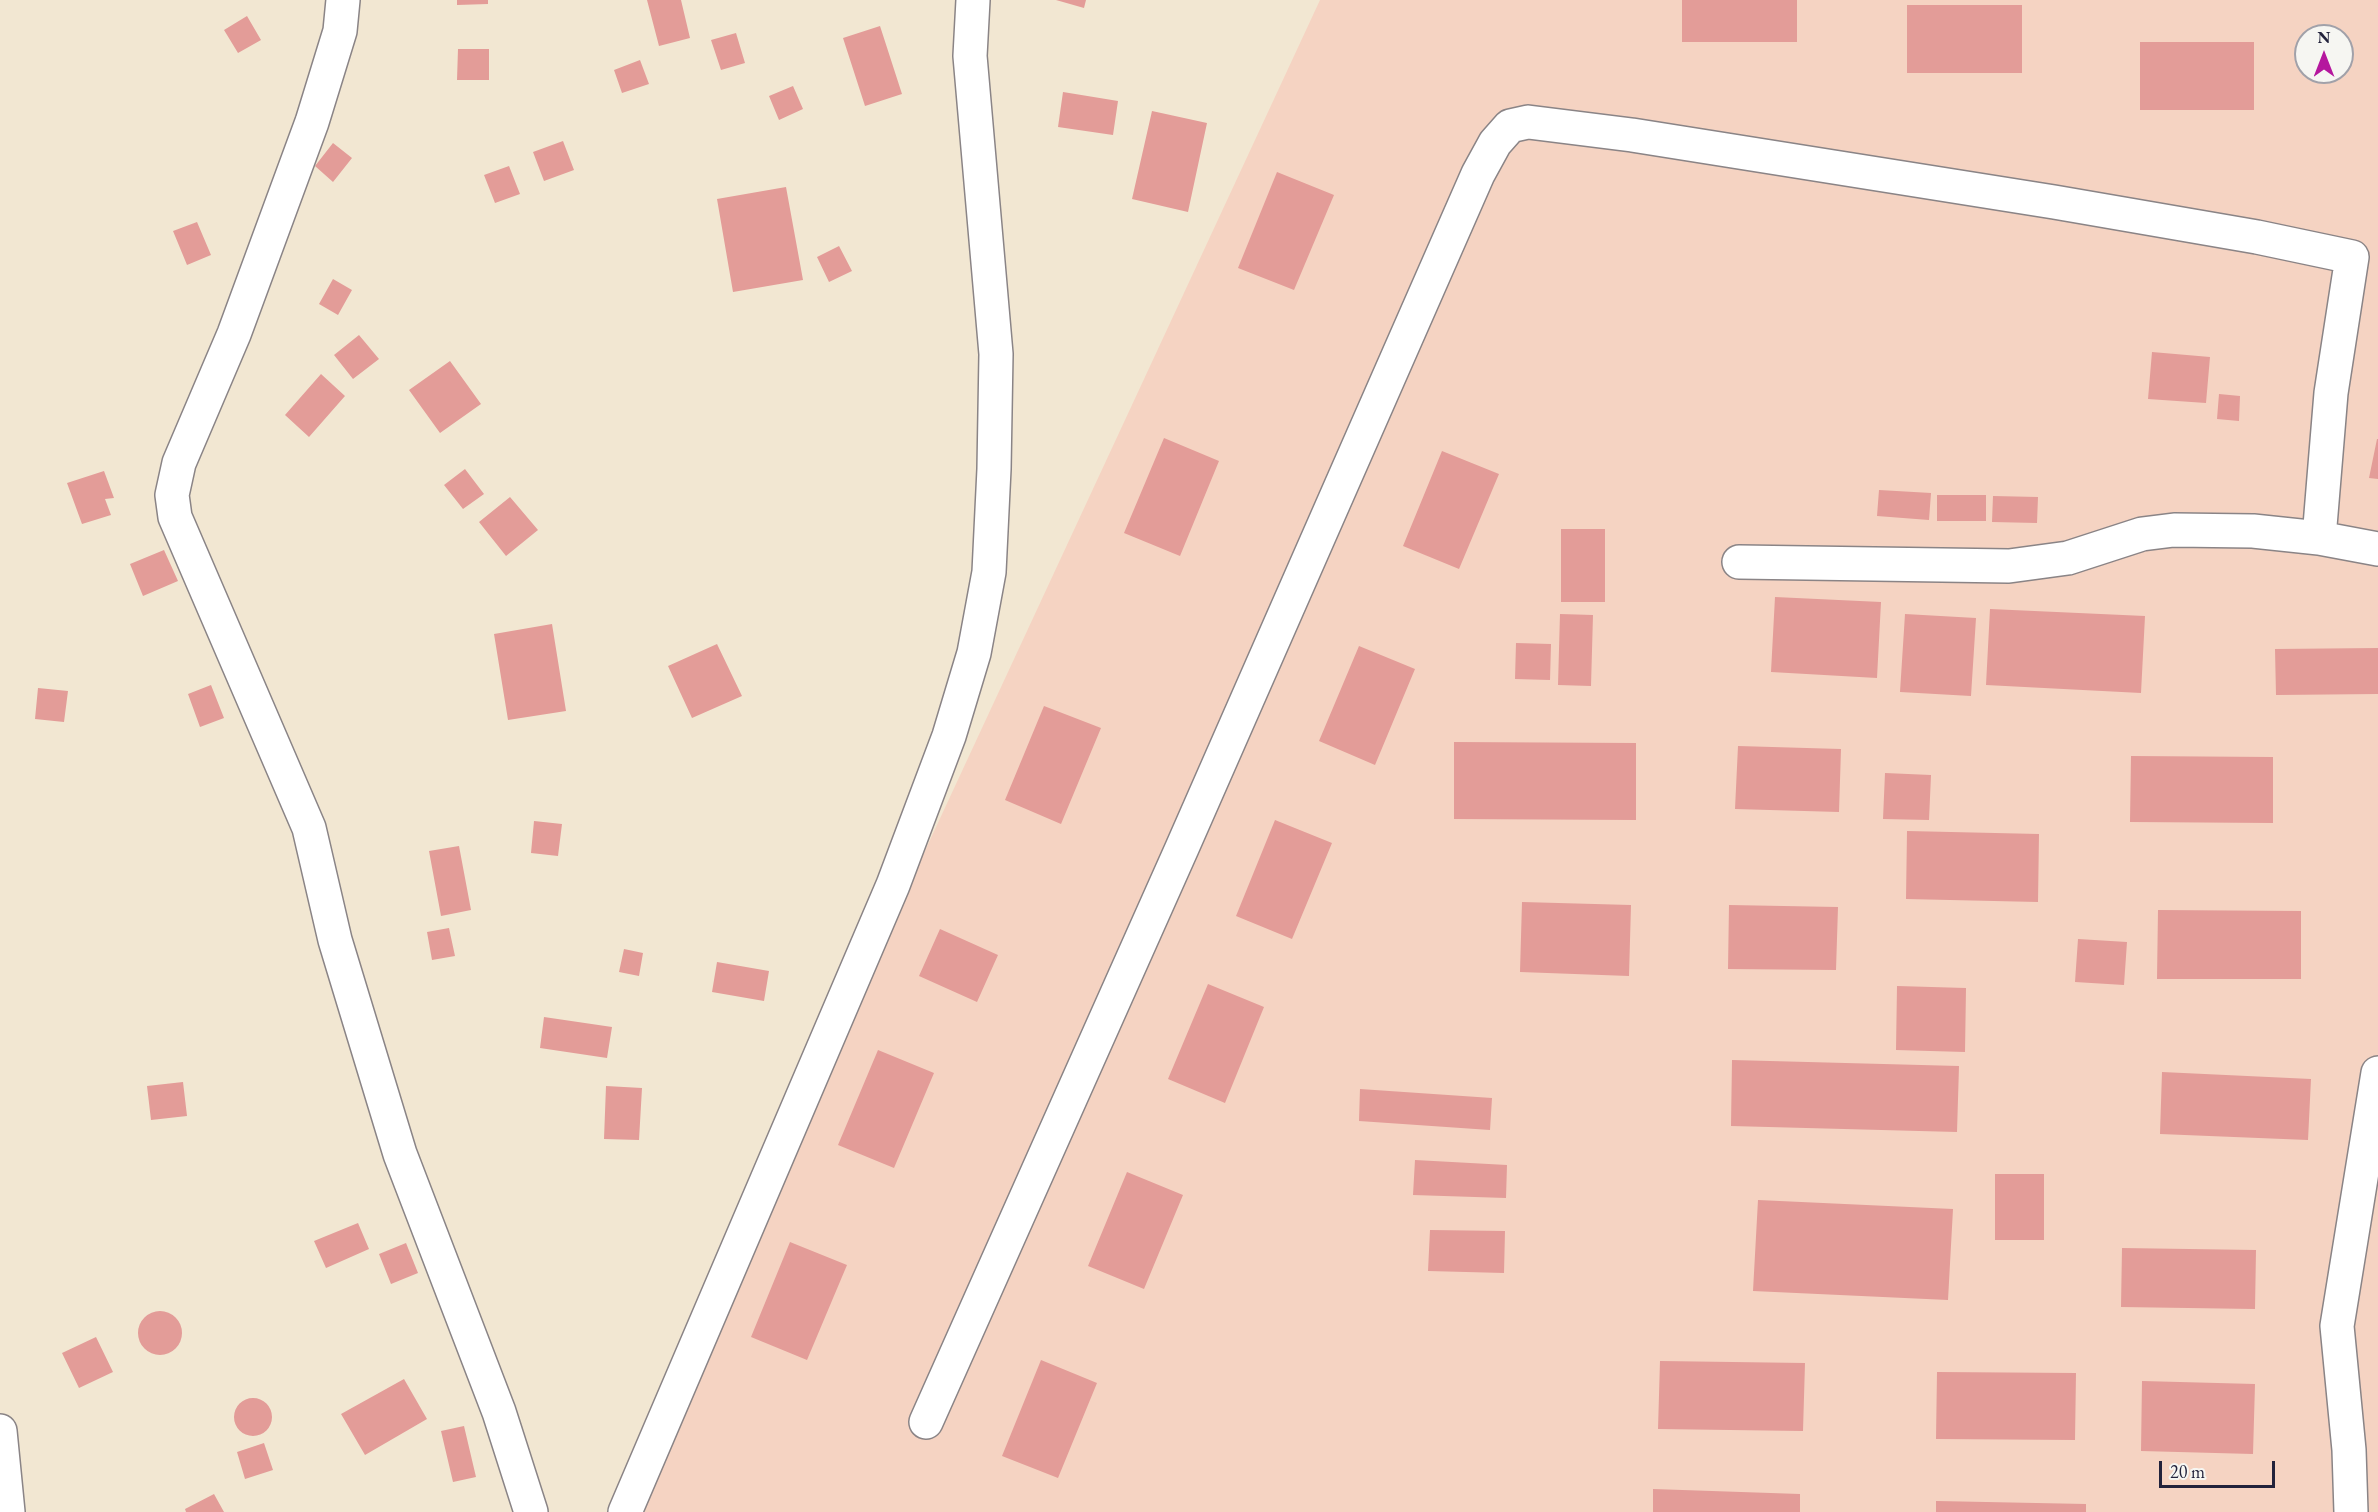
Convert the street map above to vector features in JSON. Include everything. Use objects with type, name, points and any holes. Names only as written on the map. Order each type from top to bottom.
[{"type":"street","points":[[343,0],[340,31],[312,122],[234,334],[179,463],[172,495],[175,517],[309,828],[335,940],[400,1154],[499,1412],[531,1512]]},
{"type":"street","points":[[625,1512],[893,885],[949,736],[974,653],[989,572],[996,354],[970,56],[973,0]]},
{"type":"street","points":[[926,1422],[1182,848],[1478,174],[1495,143],[1510,126],[1528,122],[1644,137],[2077,206],[2257,237],[2365,259],[2331,393],[2319,538]]},
{"type":"street","points":[[1739,562],[2009,566],[2068,558],[2142,534],[2174,530],[2253,531],[2319,538],[2378,549]]},
{"type":"street","points":[[2351,1512],[2349,1450],[2337,1326],[2378,1073]]},
{"type":"street","points":[[0,1431],[8,1512]]},
{"type":"shaded area","points":[[1320,0],[2378,0],[2378,1512],[618,1512]]},
{"type":"building","points":[[457,0],[488,0],[488,4],[457,5]]},
{"type":"building","points":[[647,0],[681,0],[690,38],[659,46]]},
{"type":"building","points":[[1056,0],[1086,0],[1084,8]]},
{"type":"building","points":[[1682,0],[1797,0],[1797,42],[1682,42]]},
{"type":"building","points":[[1907,5],[2022,5],[2022,73],[1907,73]]},
{"type":"building","points":[[247,16],[261,40],[238,53],[224,30]]},
{"type":"building","points":[[880,26],[902,94],[865,106],[843,38]]},
{"type":"building","points":[[736,33],[745,63],[721,70],[711,40]]},
{"type":"building","points":[[2140,42],[2254,42],[2254,110],[2140,110]]},
{"type":"building","points":[[458,49],[489,49],[489,80],[457,80]]},
{"type":"building","points":[[640,60],[649,84],[622,93],[614,70]]},
{"type":"building","points":[[793,86],[803,109],[779,120],[769,96]]},
{"type":"building","points":[[1063,92],[1118,101],[1113,135],[1058,127]]},
{"type":"building","points":[[1152,111],[1207,123],[1188,212],[1132,199]]},
{"type":"building","points":[[563,141],[574,170],[544,181],[533,152]]},
{"type":"building","points":[[333,143],[352,158],[333,182],[315,166]]},
{"type":"building","points":[[509,166],[520,194],[495,203],[484,175]]},
{"type":"building","points":[[1277,172],[1334,195],[1294,290],[1238,268]]},
{"type":"building","points":[[786,187],[803,280],[733,292],[717,199]]},
{"type":"building","points":[[197,222],[211,255],[187,265],[173,231]]},
{"type":"building","points":[[839,246],[852,271],[829,282],[817,257]]},
{"type":"building","points":[[333,279],[352,290],[338,315],[319,304]]},
{"type":"building","points":[[359,335],[379,359],[353,379],[334,355]]},
{"type":"building","points":[[2152,352],[2210,357],[2206,403],[2148,399]]},
{"type":"building","points":[[450,361],[481,404],[440,433],[409,390]]},
{"type":"building","points":[[321,374],[345,396],[309,437],[285,415]]},
{"type":"building","points":[[2219,394],[2240,396],[2239,421],[2217,419]]},
{"type":"building","points":[[1164,438],[1219,461],[1180,556],[1124,533]]},
{"type":"building","points":[[2378,439],[2378,479],[2369,478]]},
{"type":"building","points":[[1442,451],[1499,474],[1459,569],[1403,546]]},
{"type":"building","points":[[465,469],[484,494],[463,509],[444,485]]},
{"type":"building","points":[[104,471],[114,498],[105,499],[111,515],[82,524],[67,483]]},
{"type":"building","points":[[1879,490],[1931,493],[1929,520],[1877,516]]},
{"type":"building","points":[[1937,495],[1986,495],[1986,521],[1937,521]]},
{"type":"building","points":[[1993,496],[2038,497],[2037,523],[1992,522]]},
{"type":"building","points":[[510,497],[538,530],[506,556],[479,522]]},
{"type":"building","points":[[1561,529],[1605,529],[1605,602],[1561,602]]},
{"type":"building","points":[[164,550],[178,581],[143,596],[130,564]]},
{"type":"building","points":[[1775,597],[1881,602],[1877,678],[1771,672]]},
{"type":"building","points":[[1990,609],[2145,616],[2141,693],[1986,685]]},
{"type":"building","points":[[1560,614],[1593,615],[1591,686],[1558,685]]},
{"type":"building","points":[[1905,614],[1976,618],[1971,696],[1900,692]]},
{"type":"building","points":[[552,624],[566,711],[508,720],[494,634]]},
{"type":"building","points":[[1516,643],[1551,644],[1550,680],[1515,679]]},
{"type":"building","points":[[717,644],[742,696],[692,718],[668,666]]},
{"type":"building","points":[[1359,646],[1415,669],[1375,765],[1319,741]]},
{"type":"building","points":[[2378,648],[2378,694],[2276,695],[2275,649]]},
{"type":"building","points":[[211,685],[224,718],[200,727],[188,694]]},
{"type":"building","points":[[38,688],[68,691],[64,722],[35,719]]},
{"type":"building","points":[[1044,706],[1101,728],[1061,824],[1005,800]]},
{"type":"building","points":[[1454,742],[1636,743],[1636,820],[1454,819]]},
{"type":"building","points":[[1738,746],[1841,749],[1839,812],[1735,809]]},
{"type":"building","points":[[2131,756],[2273,757],[2273,823],[2130,822]]},
{"type":"building","points":[[1885,773],[1931,775],[1929,820],[1883,819]]},
{"type":"building","points":[[1275,820],[1332,843],[1292,939],[1236,916]]},
{"type":"building","points":[[534,821],[562,824],[558,856],[531,853]]},
{"type":"building","points":[[1907,831],[2039,834],[2038,902],[1906,899]]},
{"type":"building","points":[[459,846],[471,910],[441,916],[429,851]]},
{"type":"building","points":[[1522,902],[1631,905],[1629,976],[1520,972]]},
{"type":"building","points":[[1729,905],[1838,907],[1836,970],[1728,969]]},
{"type":"building","points":[[2158,910],[2301,911],[2301,979],[2157,979]]},
{"type":"building","points":[[449,928],[455,956],[432,960],[427,932]]},
{"type":"building","points":[[940,929],[998,955],[977,1002],[919,976]]},
{"type":"building","points":[[2078,939],[2127,942],[2124,985],[2075,982]]},
{"type":"building","points":[[624,949],[643,953],[639,976],[619,972]]},
{"type":"building","points":[[717,962],[769,971],[764,1001],[712,992]]},
{"type":"building","points":[[1208,984],[1264,1007],[1225,1103],[1168,1079]]},
{"type":"building","points":[[1897,986],[1966,988],[1965,1052],[1896,1050]]},
{"type":"building","points":[[544,1017],[612,1027],[607,1058],[540,1048]]},
{"type":"building","points":[[878,1050],[934,1073],[894,1168],[838,1145]]},
{"type":"building","points":[[1732,1060],[1959,1066],[1957,1132],[1731,1126]]},
{"type":"building","points":[[2162,1072],[2311,1079],[2308,1140],[2160,1134]]},
{"type":"building","points":[[183,1082],[187,1116],[151,1120],[147,1086]]},
{"type":"building","points":[[606,1086],[642,1088],[639,1140],[604,1139]]},
{"type":"building","points":[[1360,1089],[1492,1098],[1490,1130],[1359,1121]]},
{"type":"building","points":[[1415,1160],[1507,1165],[1506,1198],[1413,1195]]},
{"type":"building","points":[[1127,1172],[1183,1195],[1144,1289],[1088,1266]]},
{"type":"building","points":[[1995,1174],[2044,1174],[2044,1240],[1995,1240]]},
{"type":"building","points":[[1758,1200],[1953,1209],[1948,1300],[1753,1291]]},
{"type":"building","points":[[358,1223],[369,1249],[326,1268],[314,1241]]},
{"type":"building","points":[[1430,1230],[1505,1231],[1504,1273],[1428,1271]]},
{"type":"building","points":[[790,1242],[847,1265],[807,1360],[751,1337]]},
{"type":"building","points":[[406,1243],[418,1273],[391,1284],[379,1254]]},
{"type":"building","points":[[2122,1248],[2256,1250],[2255,1309],[2121,1307]]},
{"type":"building","points":[[160,1311],[175,1318],[182,1333],[175,1348],[160,1355],[145,1348],[138,1333],[145,1318]]},
{"type":"building","points":[[96,1337],[113,1372],[79,1388],[62,1353]]},
{"type":"building","points":[[1041,1360],[1097,1383],[1058,1478],[1002,1456]]},
{"type":"building","points":[[1660,1361],[1805,1363],[1803,1431],[1658,1429]]},
{"type":"building","points":[[1937,1372],[2076,1373],[2075,1440],[1936,1439]]},
{"type":"building","points":[[404,1379],[427,1419],[365,1455],[341,1414]]},
{"type":"building","points":[[2142,1381],[2255,1384],[2253,1454],[2141,1451]]},
{"type":"building","points":[[253,1398],[267,1403],[272,1417],[267,1431],[253,1436],[239,1431],[234,1417],[239,1403]]},
{"type":"building","points":[[464,1426],[476,1477],[453,1482],[441,1431]]},
{"type":"building","points":[[264,1443],[273,1470],[245,1479],[237,1452]]},
{"type":"building","points":[[1653,1489],[1800,1494],[1800,1512],[1653,1512]]},
{"type":"building","points":[[214,1494],[224,1512],[186,1512],[185,1509]]},
{"type":"building","points":[[1936,1501],[2086,1504],[2086,1512],[1936,1512]]}]
